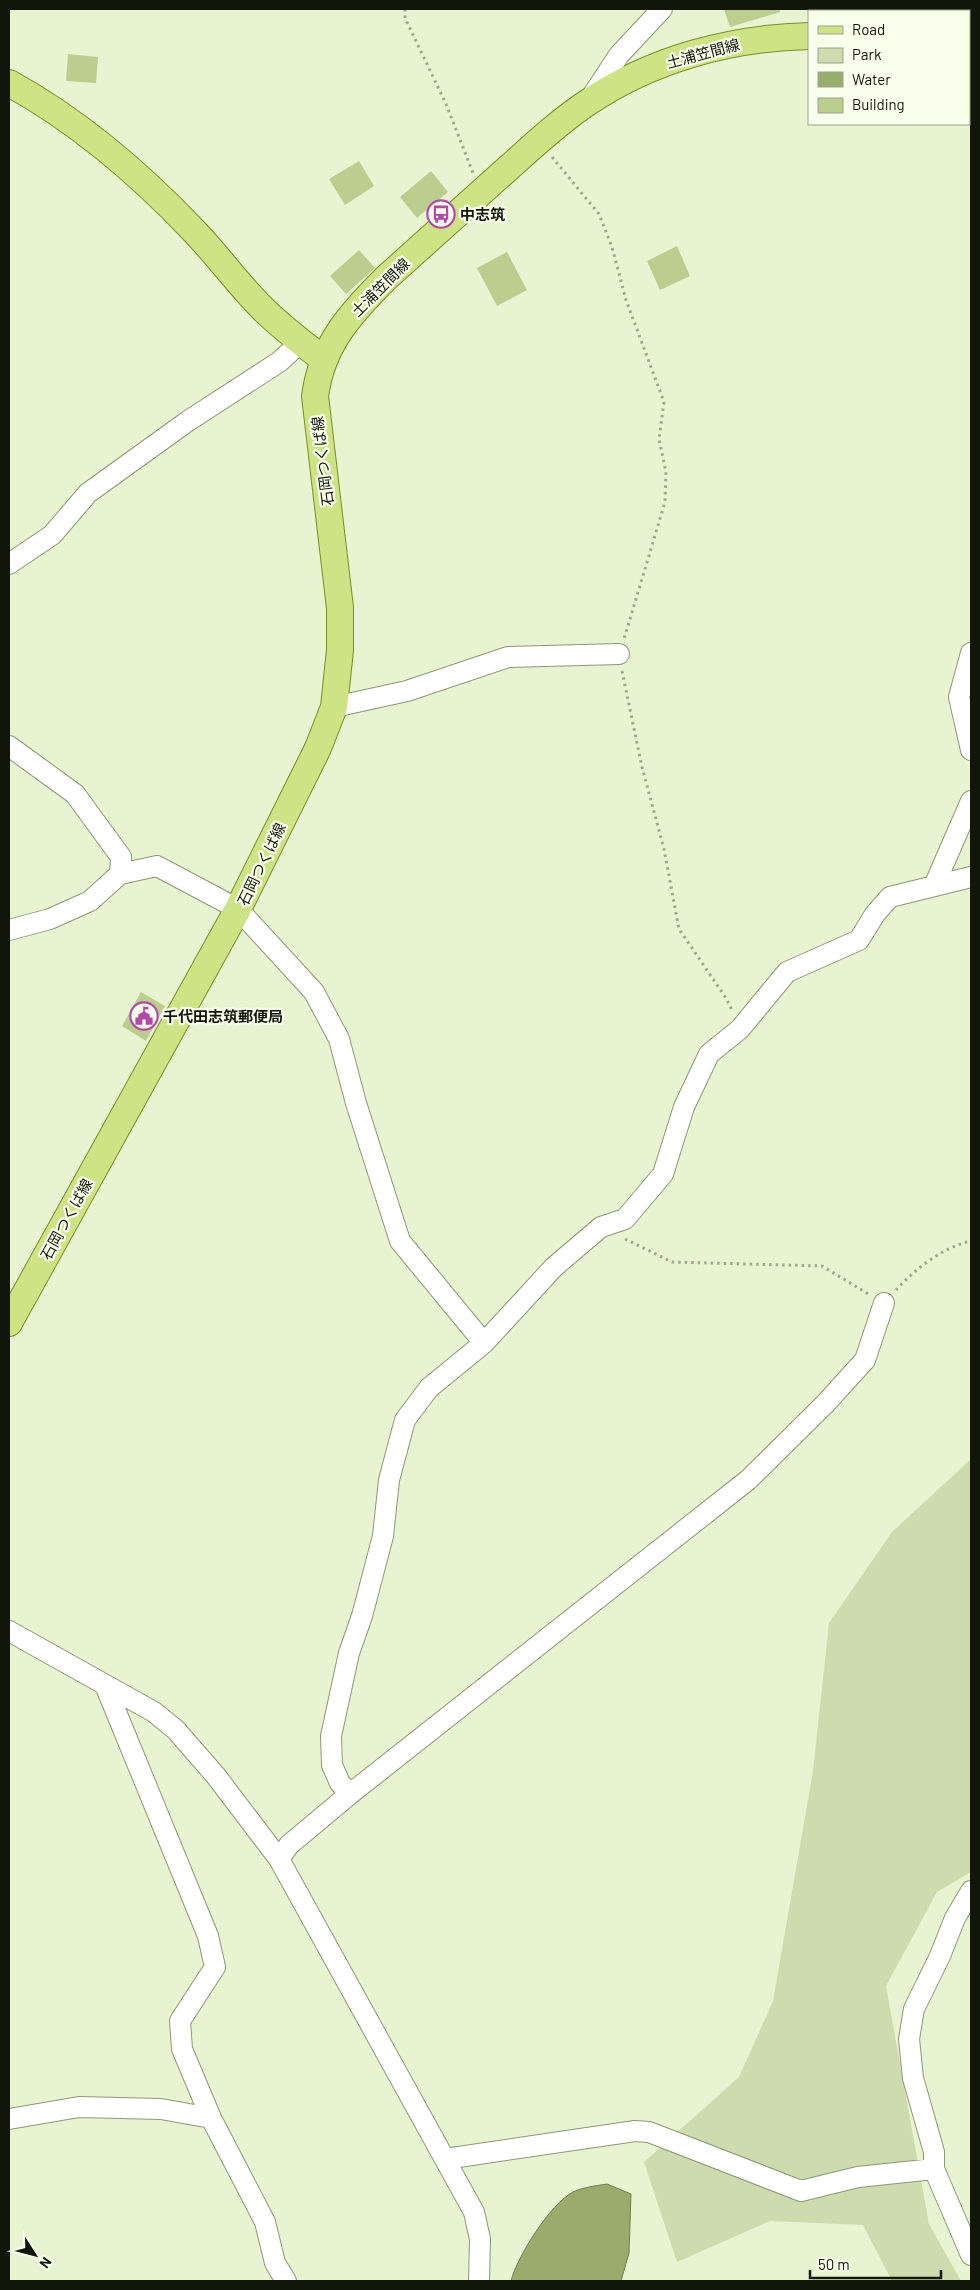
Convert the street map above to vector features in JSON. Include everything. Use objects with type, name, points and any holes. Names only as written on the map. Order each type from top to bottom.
[{"type":"main road","name":"土浦笠間線","points":[[323,359],[338,333],[362,302],[540,140],[588,102],[634,76],[691,55],[735,43],[769,38],[808,36]]},
{"type":"main road","points":[[9,83],[108,150],[154,190],[196,232],[261,307],[323,359]]},
{"type":"main road","name":"石岡つくば線","points":[[9,1323],[238,909],[318,748],[334,707],[340,650],[340,608],[315,396],[323,359]]},
{"type":"street","points":[[588,102],[618,55],[662,9]]},
{"type":"street","points":[[9,564],[52,535],[88,493],[188,421],[279,362],[301,342]]},
{"type":"street","points":[[971,653],[960,697],[971,750]]},
{"type":"street","points":[[334,707],[407,692],[508,657],[619,654]]},
{"type":"street","points":[[9,746],[75,794],[121,857],[120,874]]},
{"type":"street","points":[[934,886],[971,801]]},
{"type":"street","points":[[9,930],[50,919],[90,901],[120,874],[157,866],[238,909],[314,992],[339,1039],[356,1103],[400,1241],[484,1342]]},
{"type":"street","points":[[350,1794],[340,1783],[332,1765],[331,1736],[349,1653],[362,1616],[383,1536],[389,1480],[405,1420],[429,1388],[484,1342],[554,1267],[601,1227],[625,1218],[663,1174],[684,1107],[709,1054],[740,1029],[786,972],[860,940],[875,914],[890,897],[971,877]]},
{"type":"street","points":[[279,1859],[289,1844],[350,1794],[748,1480],[865,1360],[884,1303]]},
{"type":"street","points":[[9,1631],[154,1712],[176,1730],[216,1776],[279,1859],[474,2212],[480,2239],[479,2281]]},
{"type":"street","points":[[105,1685],[208,1936],[215,1967],[180,2021],[182,2049],[210,2118],[265,2222],[275,2263],[286,2281]]},
{"type":"street","points":[[971,1892],[955,1918],[940,1956],[914,2009],[909,2039],[913,2078],[934,2152],[934,2169],[971,2255]]},
{"type":"street","points":[[9,2119],[79,2107],[161,2109],[210,2118]]},
{"type":"street","points":[[445,2159],[636,2131],[648,2132],[801,2191],[858,2177],[934,2169]]},
{"type":"path","points":[[405,9],[405,18],[446,104],[482,192]]},
{"type":"path","points":[[540,140],[599,214],[612,247],[626,300],[664,402],[659,439],[666,472],[665,502],[634,611],[619,654],[642,767],[664,849],[678,929],[726,998],[740,1029]]},
{"type":"path","points":[[601,1227],[672,1262],[822,1266],[884,1303],[906,1279],[953,1245],[971,1241]]},
{"type":"green space","points":[[971,1459],[971,1872],[937,1892],[886,1986],[929,2224],[961,2281],[892,2281],[863,2225],[770,2221],[677,2262],[644,2162],[739,2077],[773,2001],[813,1771],[829,1623],[892,1532]]},
{"type":"water","points":[[607,2184],[631,2194],[629,2253],[621,2281],[511,2281],[527,2245],[554,2208],[573,2192]]},
{"type":"building","points":[[724,9],[780,9],[780,12],[730,27]]},
{"type":"building","points":[[68,54],[98,57],[96,83],[66,81]]},
{"type":"building","points":[[359,161],[374,186],[345,205],[329,179]]},
{"type":"building","points":[[431,171],[448,192],[417,218],[400,197]]},
{"type":"building","points":[[677,246],[690,276],[660,290],[647,261]]},
{"type":"building","points":[[359,250],[375,268],[346,294],[330,276]]},
{"type":"building","points":[[507,252],[527,290],[497,306],[477,268]]},
{"type":"building","points":[[141,992],[165,1006],[146,1041],[122,1026]]},
{"type":"place","name":"中志筑","points":[[441,214]]},
{"type":"place","name":"千代田志筑郵便局","points":[[144,1016]]}]
